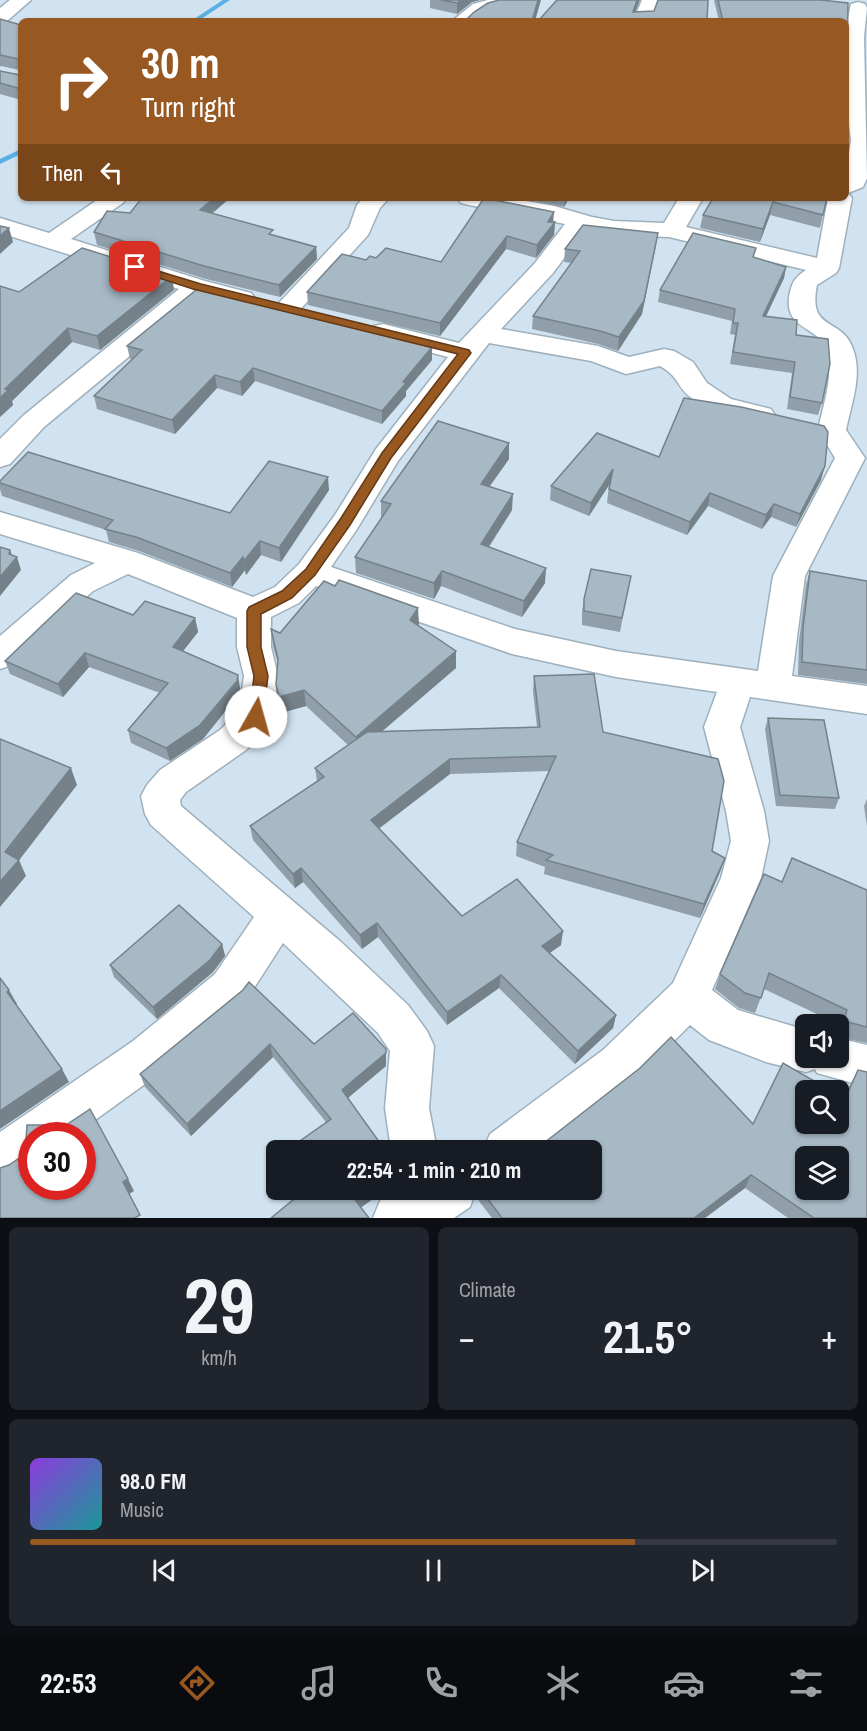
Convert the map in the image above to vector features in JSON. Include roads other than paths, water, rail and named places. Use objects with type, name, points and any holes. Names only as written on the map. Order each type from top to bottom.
[{"type":"street","points":[[0,17],[22,0]]},
{"type":"street","points":[[465,18],[480,8],[508,0]]},
{"type":"street","points":[[643,18],[651,0]]},
{"type":"street","points":[[849,187],[855,182],[862,141],[851,6]]},
{"type":"street","points":[[0,27],[18,29]]},
{"type":"street","points":[[849,190],[867,194]]},
{"type":"street","points":[[53,241],[111,201]]},
{"type":"street","points":[[0,225],[197,287],[298,311],[360,230],[369,205],[373,201]]},
{"type":"street","points":[[486,201],[554,213],[614,228],[669,230],[827,268]]},
{"type":"street","points":[[669,230],[675,226],[689,201]]},
{"type":"street","points":[[810,425],[843,376],[841,351],[834,336],[810,321],[801,306],[805,282],[827,268],[839,201]]},
{"type":"street","points":[[0,523],[127,561],[254,611],[287,595],[310,572],[346,522],[386,456],[474,344],[544,268],[580,221]]},
{"type":"street","points":[[0,457],[34,421],[197,287]]},
{"type":"street","points":[[365,328],[474,344],[598,354],[626,366],[664,357],[682,368],[697,388],[722,406],[810,425],[858,460],[789,576],[755,685],[722,726],[745,811],[750,841],[741,878],[688,997],[619,1065],[519,1140]]},
{"type":"street","points":[[0,656],[82,583],[127,561]]},
{"type":"street","points":[[310,572],[512,641],[616,664],[867,700]]},
{"type":"street","points":[[254,611],[254,647],[261,676],[256,717],[233,740],[173,781],[160,796],[164,814],[279,914],[393,1019],[412,1046],[407,1108],[412,1140]]},
{"type":"street","points":[[53,1122],[148,1056],[230,988],[279,914]]},
{"type":"street","points":[[688,997],[724,1026],[795,1048]]},
{"type":"street","points":[[849,1062],[867,1066]]},
{"type":"street","points":[[0,1159],[18,1146]]},
{"type":"waterway","points":[[199,18],[227,0]]},
{"type":"waterway","points":[[0,162],[18,153]]}]
